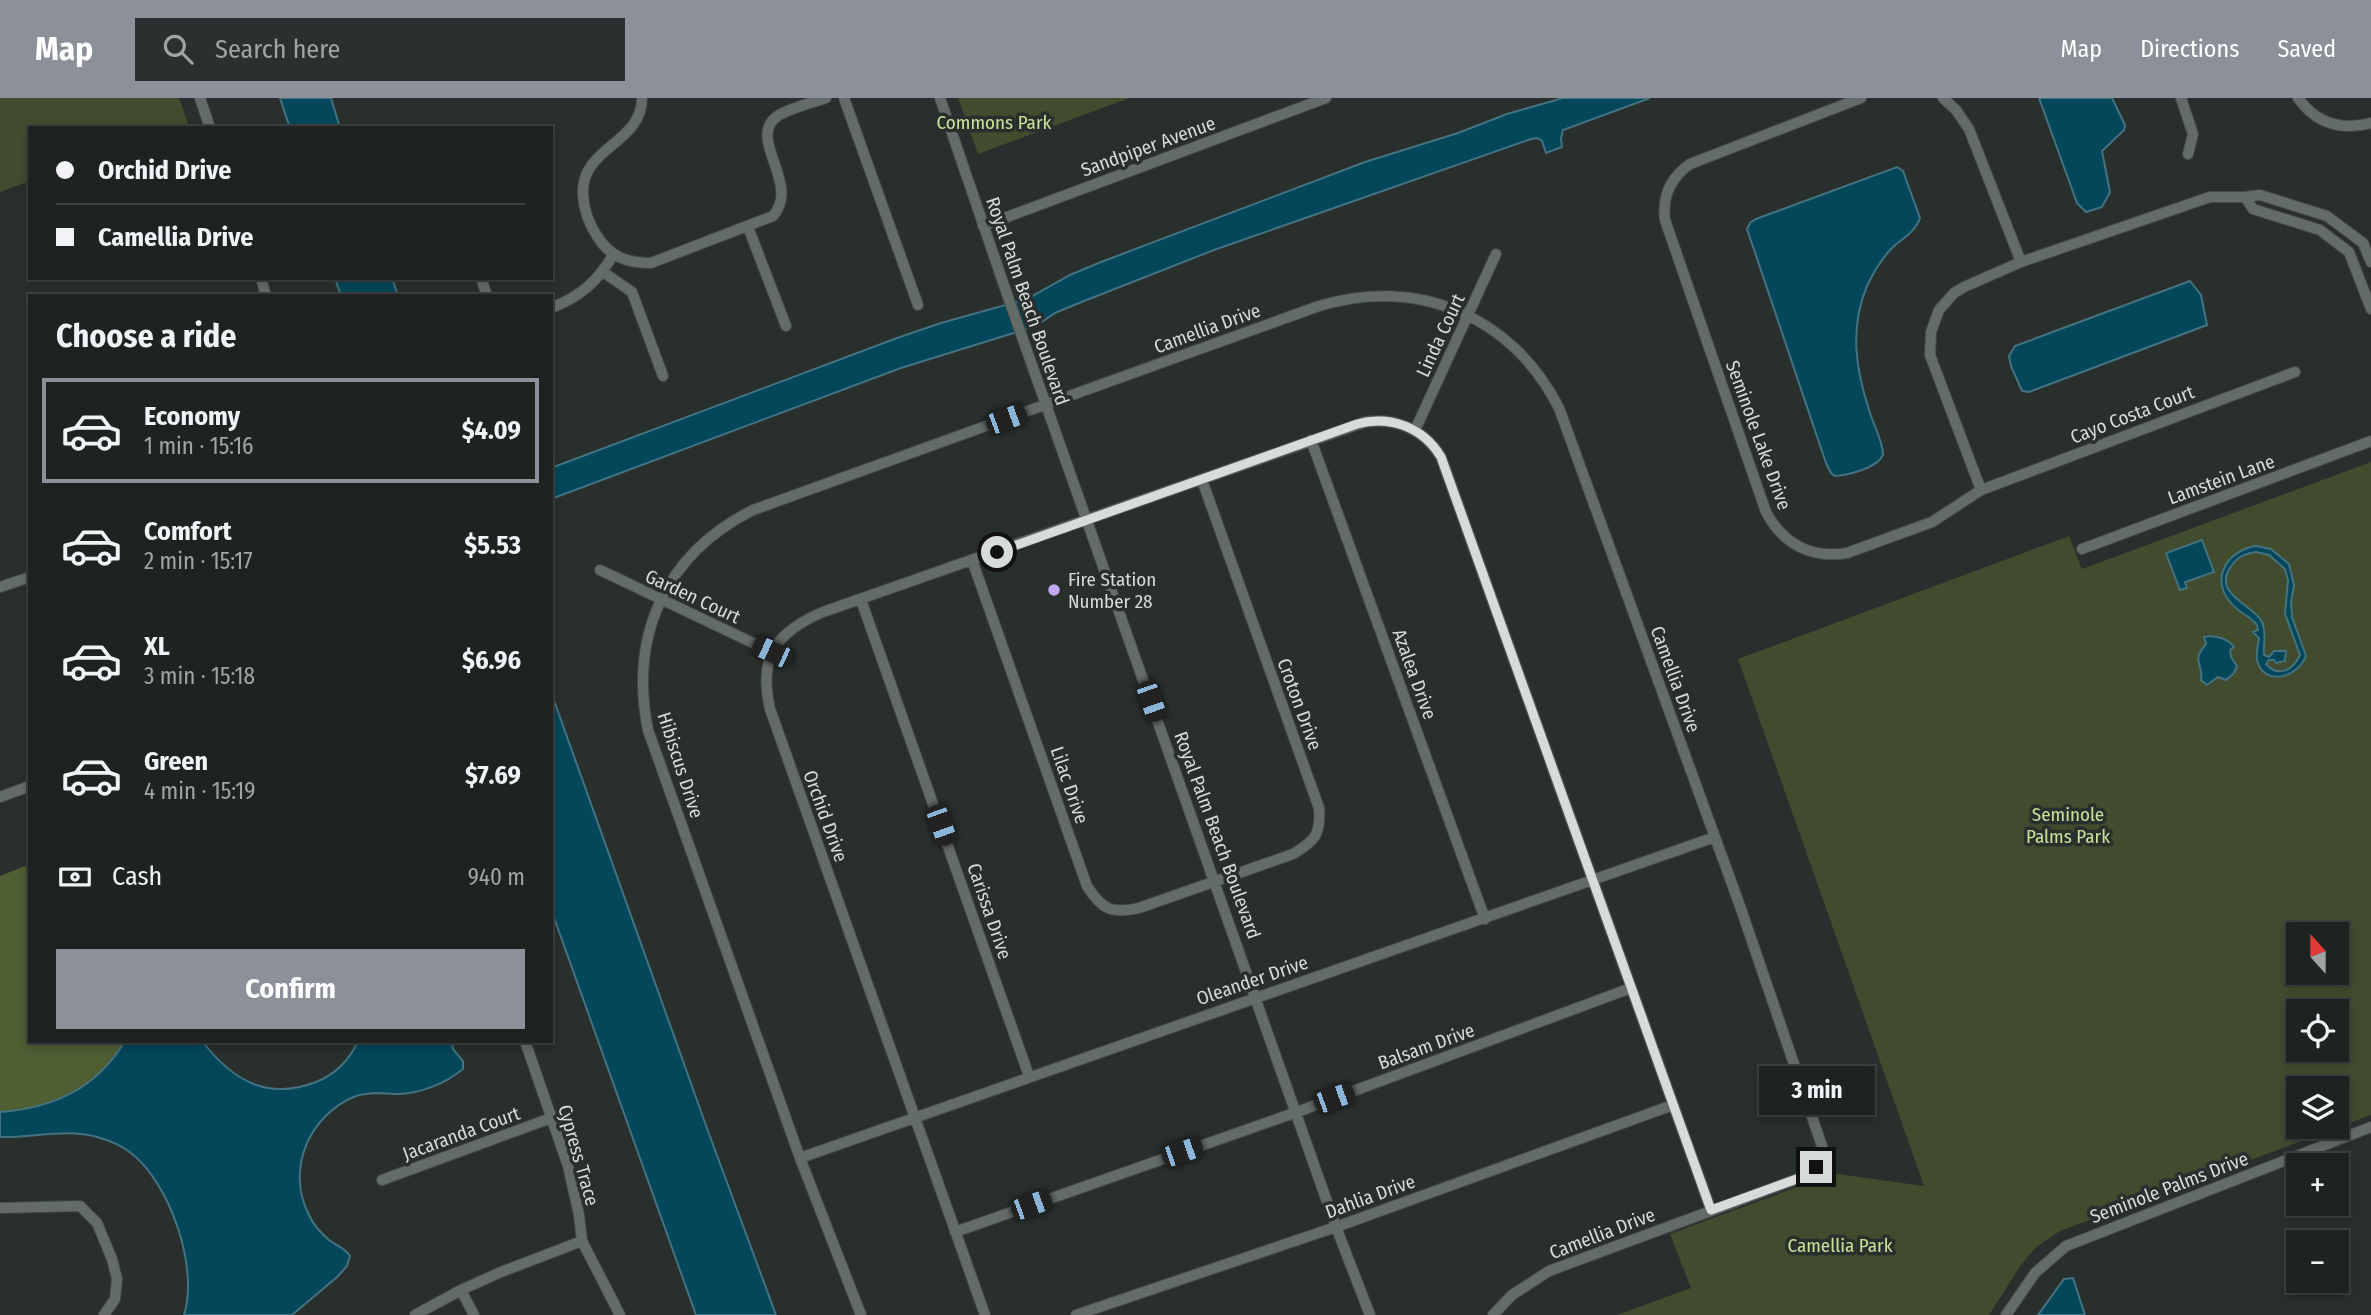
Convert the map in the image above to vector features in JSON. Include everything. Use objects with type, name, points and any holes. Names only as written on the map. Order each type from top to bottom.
[{"type":"street","points":[[200,98],[209,126]]},
{"type":"street","points":[[642,98],[640,112],[633,125],[597,157],[583,178],[584,205],[601,243],[613,255],[627,261],[652,263],[773,216],[781,204],[783,190],[767,138],[771,124],[780,115],[826,98]]},
{"type":"street","points":[[844,98],[918,305]]},
{"type":"street","name":"Royal Palm Beach Boulevard","points":[[940,98],[1368,1312]]},
{"type":"street","name":"Sandpiper Avenue","points":[[983,226],[1326,98]]},
{"type":"street","name":"Seminole Lake Drive","points":[[1861,98],[1690,164],[1673,178],[1668,188],[1665,220],[1766,512],[1779,533],[1788,541],[1811,552],[1835,555],[1847,553],[1933,522],[1981,489]]},
{"type":"street","points":[[1943,98],[1956,110],[1969,129],[2021,262]]},
{"type":"street","points":[[2181,98],[2193,134],[2188,154]]},
{"type":"street","points":[[2298,98],[2313,115],[2335,125],[2358,126],[2371,123]]},
{"type":"street","points":[[1981,489],[1930,355],[1931,332],[1939,310],[1954,293],[2021,262],[2210,197],[2260,195],[2328,216],[2367,241],[2371,262]]},
{"type":"street","points":[[2245,197],[2253,209],[2320,230],[2349,252],[2367,288],[2371,309]]},
{"type":"street","points":[[2306,225],[2312,211]]},
{"type":"street","points":[[748,227],[786,326]]},
{"type":"street","points":[[2349,252],[2367,241]]},
{"type":"street","name":"Linda Court","points":[[1415,430],[1496,254]]},
{"type":"street","points":[[553,307],[578,295],[603,272],[613,255]]},
{"type":"street","points":[[603,272],[632,292],[663,376]]},
{"type":"street","name":"Camellia Drive","points":[[1047,405],[1334,302],[1377,295],[1430,301],[1468,315],[1492,329],[1538,373],[1559,408],[1715,837],[1822,1146],[1816,1167],[1805,1176],[1549,1271],[1512,1295],[1493,1315]]},
{"type":"street","name":"Cayo Costa Court","points":[[1981,489],[2295,372]]},
{"type":"street","name":"Hibiscus Drive","points":[[861,1315],[800,1158],[648,730],[643,707],[643,660],[651,622],[660,601],[678,571],[701,544],[719,530],[746,514],[1047,405]]},
{"type":"street","points":[[772,652],[787,631],[801,621],[1357,424],[1373,421],[1396,422],[1415,430],[1433,445],[1441,457],[1711,1210]]},
{"type":"street","name":"Azalea Drive","points":[[1311,440],[1485,919]]},
{"type":"street","name":"Lamstein Lane","points":[[2082,549],[2371,441]]},
{"type":"street","name":"Croton Drive","points":[[1202,480],[1319,808],[1320,823],[1317,834],[1309,844],[1293,853],[1215,881]]},
{"type":"street","name":"Lilac Drive","points":[[972,560],[1087,886],[1096,901],[1109,909],[1123,911],[1139,908],[1215,881]]},
{"type":"street","name":"Garden Court","points":[[600,570],[660,601],[772,652]]},
{"type":"street","points":[[0,587],[28,578]]},
{"type":"street","name":"Carissa Drive","points":[[861,600],[1030,1076]]},
{"type":"street","name":"Orchid Drive","points":[[772,652],[766,684],[770,709],[985,1315]]},
{"type":"street","points":[[0,797],[28,787]]},
{"type":"street","name":"Oleander Drive","points":[[800,1158],[1715,837]]},
{"type":"street","name":"Balsam Drive","points":[[955,1232],[1297,1112],[1631,988]]},
{"type":"street","name":"Cypress Trace","points":[[526,1043],[575,1191],[582,1241],[620,1315]]},
{"type":"street","name":"Dahlia Drive","points":[[1076,1315],[1336,1227],[1673,1105]]},
{"type":"street","name":"Jacaranda Court","points":[[382,1180],[551,1118]]},
{"type":"street","name":"Seminole Palms Drive","points":[[2006,1315],[2035,1273],[2066,1246],[2371,1128]]},
{"type":"street","points":[[0,1208],[80,1206],[97,1223],[117,1279],[115,1299],[104,1315]]},
{"type":"street","points":[[415,1315],[461,1290],[531,1259],[582,1241]]},
{"type":"street","points":[[461,1290],[474,1315]]},
{"type":"green space","points":[[0,98],[179,98],[189,126],[28,126],[28,182],[0,192]]},
{"type":"green space","name":"Commons Park","points":[[958,98],[1129,98],[978,154]]},
{"type":"green space","name":"Seminole Palms Park","points":[[2371,462],[2371,1115],[2349,1123],[2349,1076],[2286,1076],[2286,1139],[2307,1139],[2060,1231],[2035,1248],[1989,1315],[1617,1315],[1691,1288],[1670,1234],[1800,1186],[1824,1172],[1924,1186],[1738,659],[2069,536],[2082,569]]},
{"type":"green space","points":[[28,865],[28,1043],[124,1043],[101,1072],[72,1093],[39,1106],[0,1112],[0,876]]},
{"type":"water","points":[[280,98],[331,98],[339,126],[289,126]]},
{"type":"water","points":[[1563,98],[1650,98],[1563,130],[1562,147],[1546,153],[1542,141],[1531,139],[1214,250],[1055,313],[1036,326],[901,368],[553,498],[553,467],[897,338],[1027,299],[1070,275],[1101,262],[1365,162],[1458,133],[1507,114]]},
{"type":"water","points":[[2039,98],[2112,98],[2125,125],[2124,130],[2102,151],[2110,192],[2102,207],[2086,212],[2077,203]]},
{"type":"water","points":[[1897,167],[1903,171],[1920,218],[1911,232],[1887,253],[1872,276],[1861,302],[1856,334],[1861,381],[1883,455],[1869,467],[1835,476],[1826,463],[1747,229],[1756,219]]},
{"type":"water","points":[[336,280],[393,280],[397,294],[340,294]]},
{"type":"water","points":[[2190,281],[2201,295],[2207,325],[2029,392],[2022,391],[2009,356],[2015,346]]},
{"type":"water","points":[[2202,540],[2214,572],[2185,582],[2187,588],[2180,590],[2166,553]]},
{"type":"water","points":[[2256,546],[2271,549],[2289,564],[2294,585],[2292,617],[2306,656],[2289,674],[2273,677],[2261,669],[2257,660],[2259,638],[2253,632],[2258,630],[2257,625],[2237,609],[2225,594],[2222,575],[2225,567],[2237,553]],"holes":[[[2256,552],[2269,555],[2285,569],[2288,580],[2285,614],[2300,655],[2293,665],[2280,671],[2275,671],[2266,664],[2269,660],[2276,663],[2285,661],[2286,651],[2274,651],[2269,657],[2264,655],[2265,634],[2262,622],[2235,598],[2226,584],[2232,565],[2240,557]]]},
{"type":"water","points":[[2210,636],[2232,644],[2234,647],[2230,650],[2231,657],[2237,666],[2226,680],[2218,677],[2207,685],[2201,680],[2198,659],[2206,644],[2204,637]]},
{"type":"water","points":[[553,698],[776,1315],[696,1315],[553,915]]},
{"type":"water","points":[[124,1043],[204,1043],[238,1076],[266,1088],[282,1089],[316,1082],[330,1075],[346,1061],[357,1043],[452,1043],[453,1049],[463,1061],[463,1069],[441,1083],[416,1092],[356,1096],[340,1104],[315,1129],[301,1162],[302,1197],[318,1229],[350,1256],[347,1266],[337,1277],[292,1315],[184,1315],[188,1296],[188,1274],[178,1228],[158,1184],[131,1153],[110,1141],[85,1134],[0,1137],[0,1112],[38,1106],[72,1093],[101,1071]]},
{"type":"water","points":[[2073,1278],[2085,1315],[2038,1315],[2064,1279]]},
{"type":"place","name":"Fire Station Number 28","points":[[1054,590]]},
{"type":"route","points":[[997,552],[1357,424],[1388,421],[1415,430],[1427,439],[1441,457],[1711,1210],[1805,1176],[1816,1167]]},
{"type":"park label","name":"Camellia Park","points":[[1840,1245]]}]
